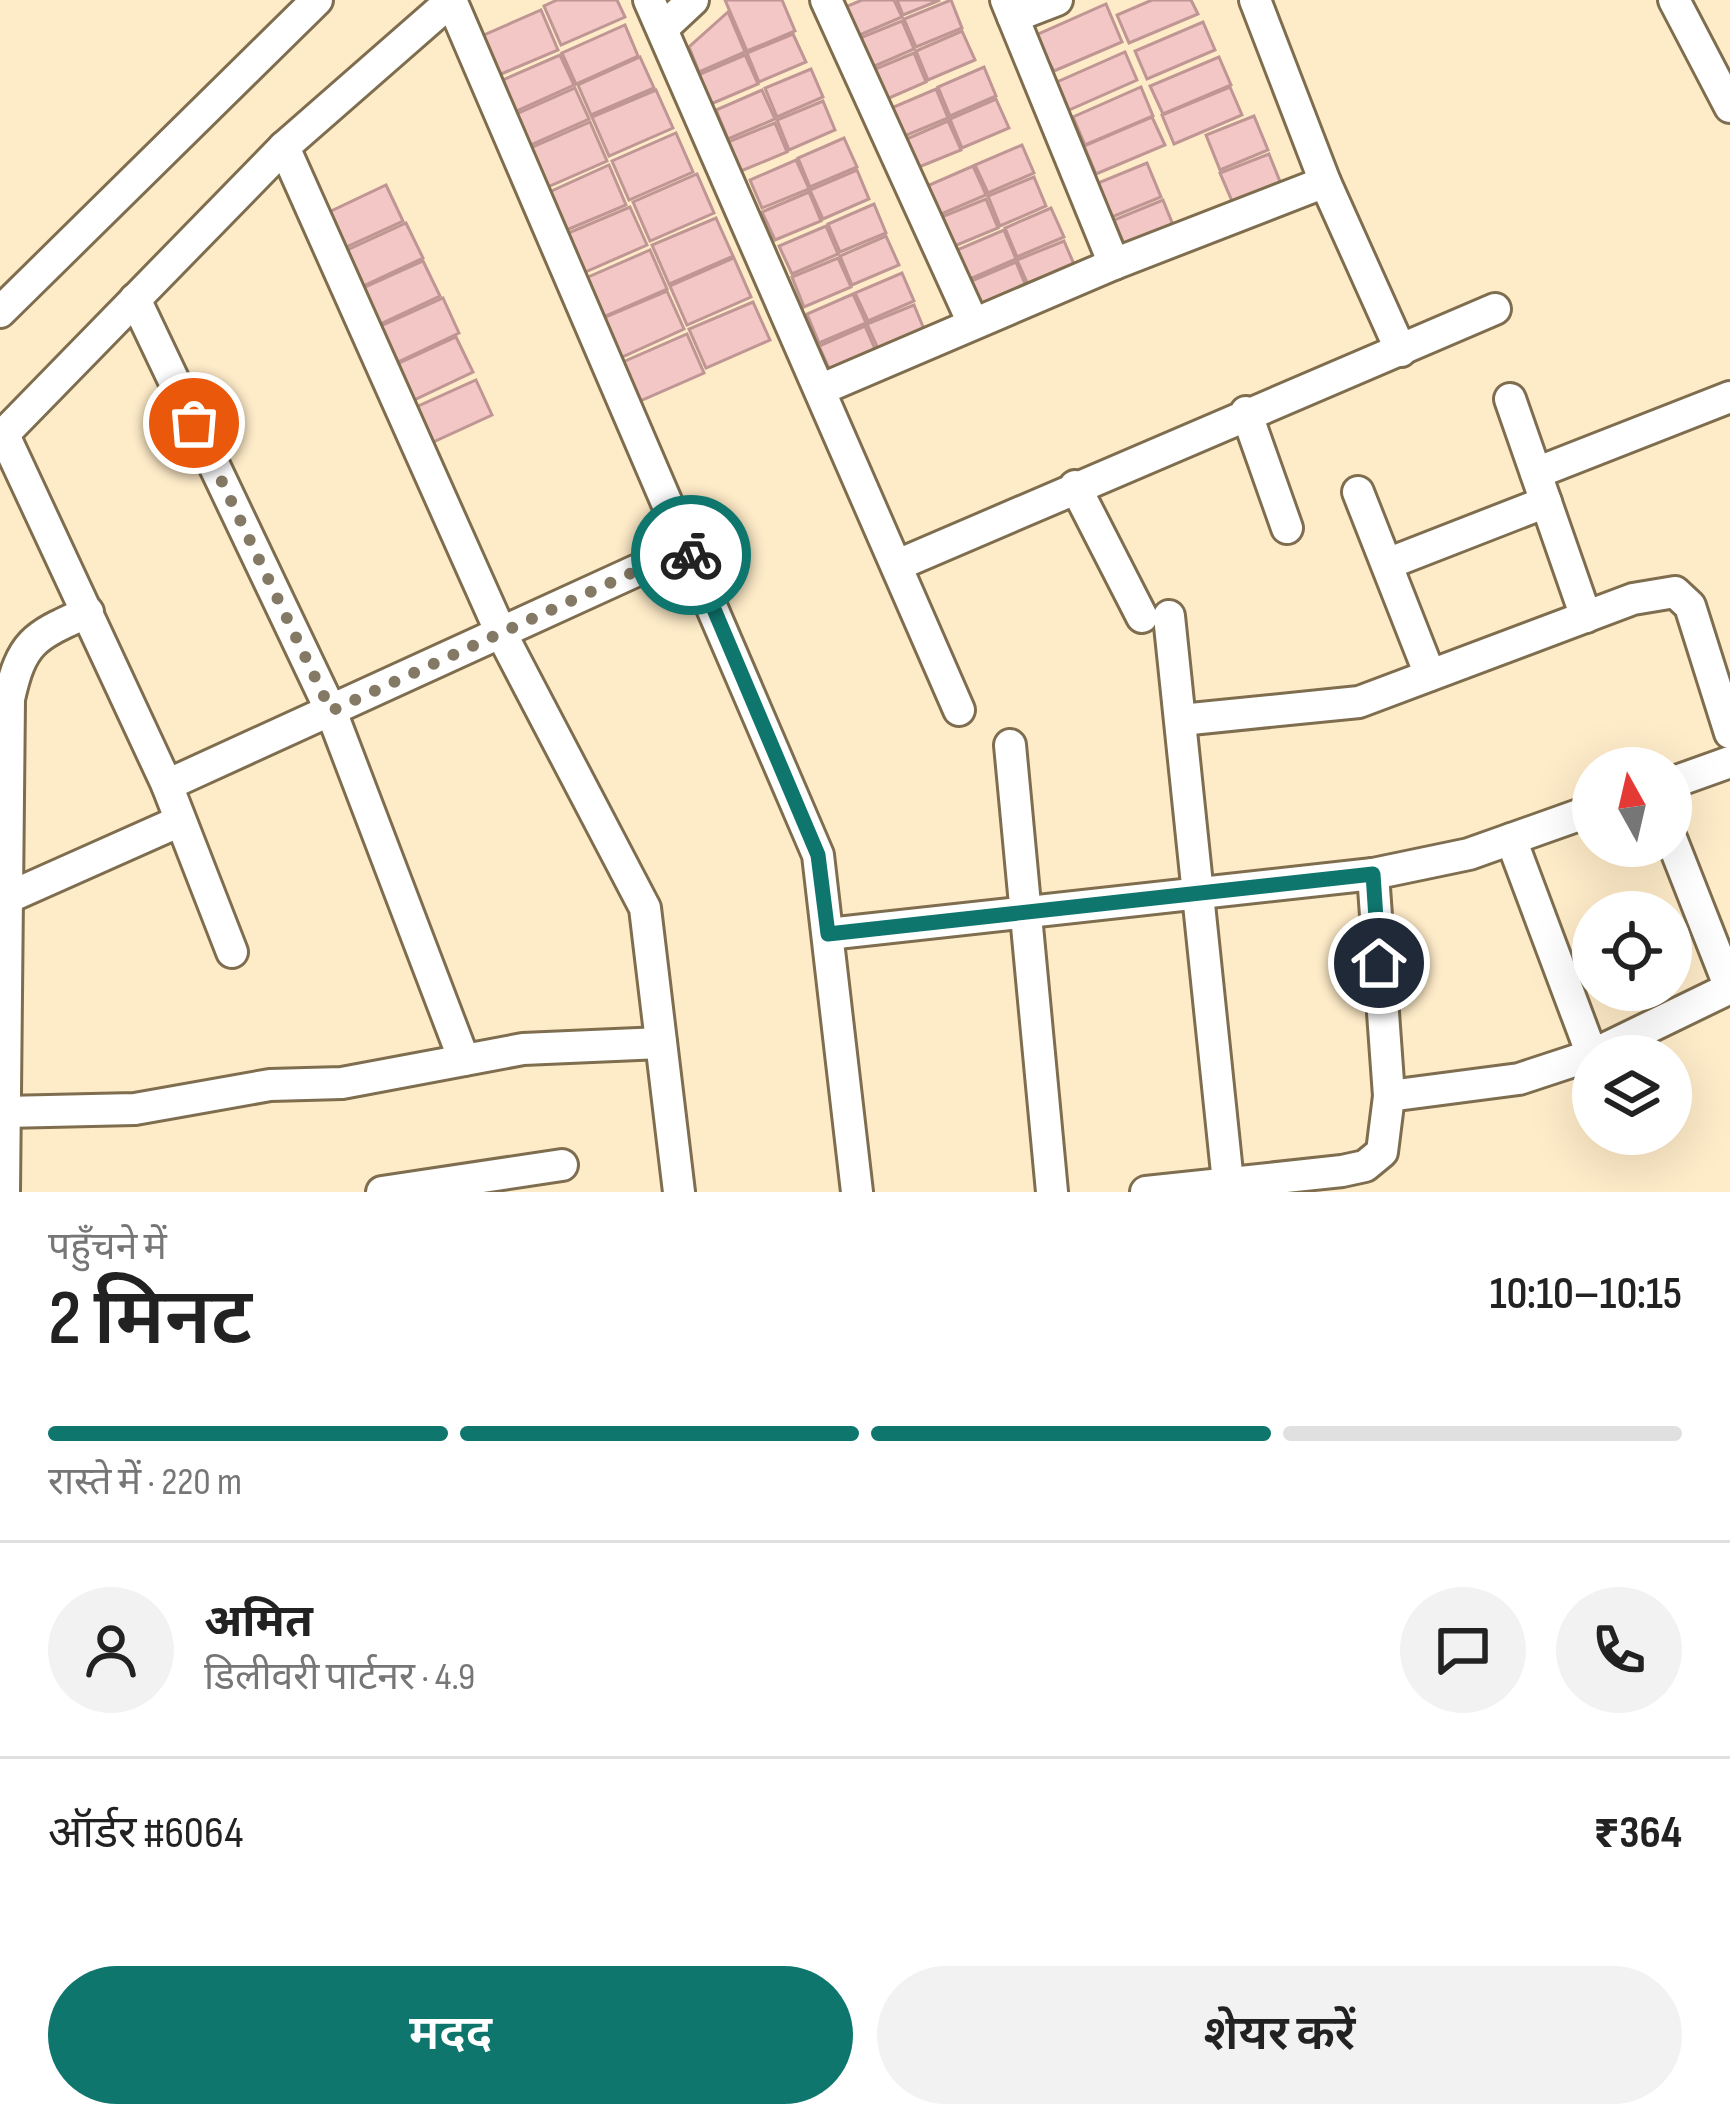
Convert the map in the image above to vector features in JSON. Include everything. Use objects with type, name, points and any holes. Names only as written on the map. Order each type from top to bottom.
[{"type":"street","points":[[6,296],[317,0]]},
{"type":"street","points":[[232,952],[167,785],[2,436],[284,147],[452,0],[818,855],[857,1192]]},
{"type":"street","points":[[693,0],[656,14],[900,564],[959,710]]},
{"type":"street","points":[[826,0],[974,323]]},
{"type":"street","points":[[1057,0],[1010,9],[1114,264]]},
{"type":"street","points":[[1255,0],[1324,182],[1401,351]]},
{"type":"street","points":[[1674,0],[1730,106]]},
{"type":"street","points":[[284,147],[501,633],[645,908],[679,1192]]},
{"type":"street","points":[[822,389],[1114,264],[1324,182]]},
{"type":"street","points":[[135,299],[331,711],[464,1060]]},
{"type":"street","points":[[900,564],[1495,309]]},
{"type":"street","points":[[1387,564],[1730,398]]},
{"type":"street","points":[[1510,399],[1586,617]]},
{"type":"street","points":[[1246,412],[1287,528]]},
{"type":"street","points":[[1075,487],[1156,616],[1181,720],[1228,1188]]},
{"type":"street","points":[[1358,492],[1430,675]]},
{"type":"street","points":[[167,785],[688,547]]},
{"type":"street","points":[[1181,720],[1359,702],[1633,599],[1675,592],[1690,606],[1730,733]]},
{"type":"street","points":[[4,1192],[9,699],[17,662],[33,637],[88,612]]},
{"type":"street","points":[[1010,745],[1052,1192]]},
{"type":"street","points":[[1692,776],[1730,762]]},
{"type":"street","points":[[828,934],[1373,874],[1511,839],[1572,817]]},
{"type":"street","points":[[7,898],[180,821]]},
{"type":"street","points":[[1511,839],[1584,1035]]},
{"type":"street","points":[[1633,1035],[1730,988],[1682,867]]},
{"type":"street","points":[[1145,1192],[1228,1188],[1365,1166],[1382,1152],[1389,1096],[1373,874]]},
{"type":"street","points":[[5,1112],[135,1109],[523,1049],[661,1043]]},
{"type":"street","points":[[1389,1096],[1519,1079],[1572,1062]]},
{"type":"street","points":[[382,1192],[562,1165]]},
{"type":"building","points":[[557,0],[617,0],[625,17],[561,45],[544,6]]},
{"type":"building","points":[[725,0],[782,0],[795,31],[747,51]]},
{"type":"building","points":[[862,0],[894,0],[902,17],[855,37],[843,8]]},
{"type":"building","points":[[897,0],[940,0],[903,15]]},
{"type":"building","points":[[951,0],[962,28],[916,47],[904,19]]},
{"type":"building","points":[[1152,0],[1191,0],[1198,14],[1129,43],[1117,15]]},
{"type":"building","points":[[1106,4],[1122,42],[1054,71],[1034,36]]},
{"type":"building","points":[[541,10],[558,50],[494,77],[477,38]]},
{"type":"building","points":[[728,12],[745,52],[699,72],[689,47]]},
{"type":"building","points":[[902,21],[914,49],[868,69],[855,40]]},
{"type":"building","points":[[1203,22],[1215,50],[1147,79],[1135,51]]},
{"type":"building","points":[[625,25],[638,56],[576,84],[562,53]]},
{"type":"building","points":[[962,31],[975,60],[928,80],[916,51]]},
{"type":"building","points":[[793,34],[806,62],[759,82],[747,53]]},
{"type":"building","points":[[1125,52],[1137,80],[1069,110],[1057,82]]},
{"type":"building","points":[[914,53],[926,82],[880,102],[868,72]]},
{"type":"building","points":[[560,55],[574,85],[512,113],[498,82]]},
{"type":"building","points":[[745,55],[758,84],[711,104],[698,75]]},
{"type":"building","points":[[640,57],[654,88],[591,115],[578,85]]},
{"type":"building","points":[[1219,57],[1231,85],[1163,114],[1150,86]]},
{"type":"building","points":[[984,67],[996,96],[950,116],[938,87]]},
{"type":"building","points":[[811,69],[823,97],[777,117],[765,88]]},
{"type":"building","points":[[1141,87],[1153,116],[1085,145],[1073,117]]},
{"type":"building","points":[[1230,87],[1242,115],[1174,144],[1162,115]]},
{"type":"building","points":[[575,88],[589,119],[526,147],[512,116]]},
{"type":"building","points":[[936,89],[948,118],[902,137],[889,109]]},
{"type":"building","points":[[656,90],[673,128],[609,156],[592,117]]},
{"type":"building","points":[[762,90],[775,119],[728,139],[716,110]]},
{"type":"building","points":[[996,99],[1009,128],[962,148],[950,119]]},
{"type":"building","points":[[823,101],[835,130],[789,150],[777,120]]},
{"type":"building","points":[[1254,116],[1268,150],[1220,170],[1206,135]]},
{"type":"building","points":[[1152,117],[1165,145],[1096,174],[1084,146]]},
{"type":"building","points":[[948,121],[961,150],[914,169],[902,141]]},
{"type":"building","points":[[590,122],[607,161],[543,189],[526,150]]},
{"type":"building","points":[[775,123],[787,152],[741,171],[728,142]]},
{"type":"building","points":[[676,133],[693,172],[629,200],[612,161]]},
{"type":"building","points":[[844,138],[857,167],[810,187],[798,158]]},
{"type":"building","points":[[1022,145],[1034,173],[988,193],[975,165]]},
{"type":"building","points":[[1269,154],[1283,189],[1235,208],[1220,173]]},
{"type":"building","points":[[796,160],[809,189],[762,208],[750,180]]},
{"type":"building","points":[[1147,163],[1161,197],[1112,217],[1098,183]]},
{"type":"building","points":[[609,165],[626,205],[562,232],[545,194]]},
{"type":"building","points":[[973,166],[986,195],[939,215],[927,186]]},
{"type":"building","points":[[857,170],[869,199],[823,219],[810,190]]},
{"type":"building","points":[[697,174],[714,213],[650,241],[633,202]]},
{"type":"building","points":[[1034,177],[1046,206],[1000,226],[988,196]]},
{"type":"building","points":[[386,185],[403,221],[342,249],[325,214]]},
{"type":"building","points":[[809,192],[821,221],[775,240],[762,212]]},
{"type":"building","points":[[986,199],[998,228],[952,247],[939,218]]},
{"type":"building","points":[[1163,200],[1177,235],[1128,254],[1114,220]]},
{"type":"building","points":[[874,204],[886,233],[840,252],[828,224]]},
{"type":"building","points":[[630,207],[647,245],[583,273],[566,234]]},
{"type":"building","points":[[1051,208],[1064,237],[1017,257],[1005,228]]},
{"type":"building","points":[[716,218],[733,256],[669,284],[652,245]]},
{"type":"building","points":[[406,223],[423,258],[361,287],[345,251]]},
{"type":"building","points":[[826,226],[838,254],[792,274],[779,246]]},
{"type":"building","points":[[1004,230],[1016,259],[970,279],[957,250]]},
{"type":"building","points":[[886,236],[899,265],[852,285],[840,256]]},
{"type":"building","points":[[1064,241],[1076,269],[1030,289],[1017,260]]},
{"type":"building","points":[[650,250],[667,289],[603,317],[586,278]]},
{"type":"building","points":[[734,258],[751,297],[687,325],[670,286]]},
{"type":"building","points":[[838,258],[851,287],[804,307],[792,277]]},
{"type":"building","points":[[423,261],[440,296],[378,325],[361,289]]},
{"type":"building","points":[[1016,262],[1028,291],[982,311],[969,282]]},
{"type":"building","points":[[902,273],[914,301],[868,321],[855,293]]},
{"type":"building","points":[[667,291],[684,329],[620,358],[603,318]]},
{"type":"building","points":[[853,294],[866,323],[819,343],[807,314]]},
{"type":"building","points":[[443,298],[459,333],[398,362],[381,326]]},
{"type":"building","points":[[753,302],[770,340],[706,368],[689,329]]},
{"type":"building","points":[[914,305],[926,334],[880,353],[867,324]]},
{"type":"building","points":[[865,326],[878,356],[832,375],[819,346]]},
{"type":"building","points":[[687,334],[704,373],[640,401],[623,362]]},
{"type":"building","points":[[456,337],[473,372],[412,401],[395,365]]},
{"type":"building","points":[[476,380],[492,415],[431,443],[414,408]]},
{"type":"way so far","points":[[194,423],[331,711],[688,547],[691,555]]},
{"type":"route","points":[[691,555],[818,855],[828,934],[1373,874],[1379,963]]}]
